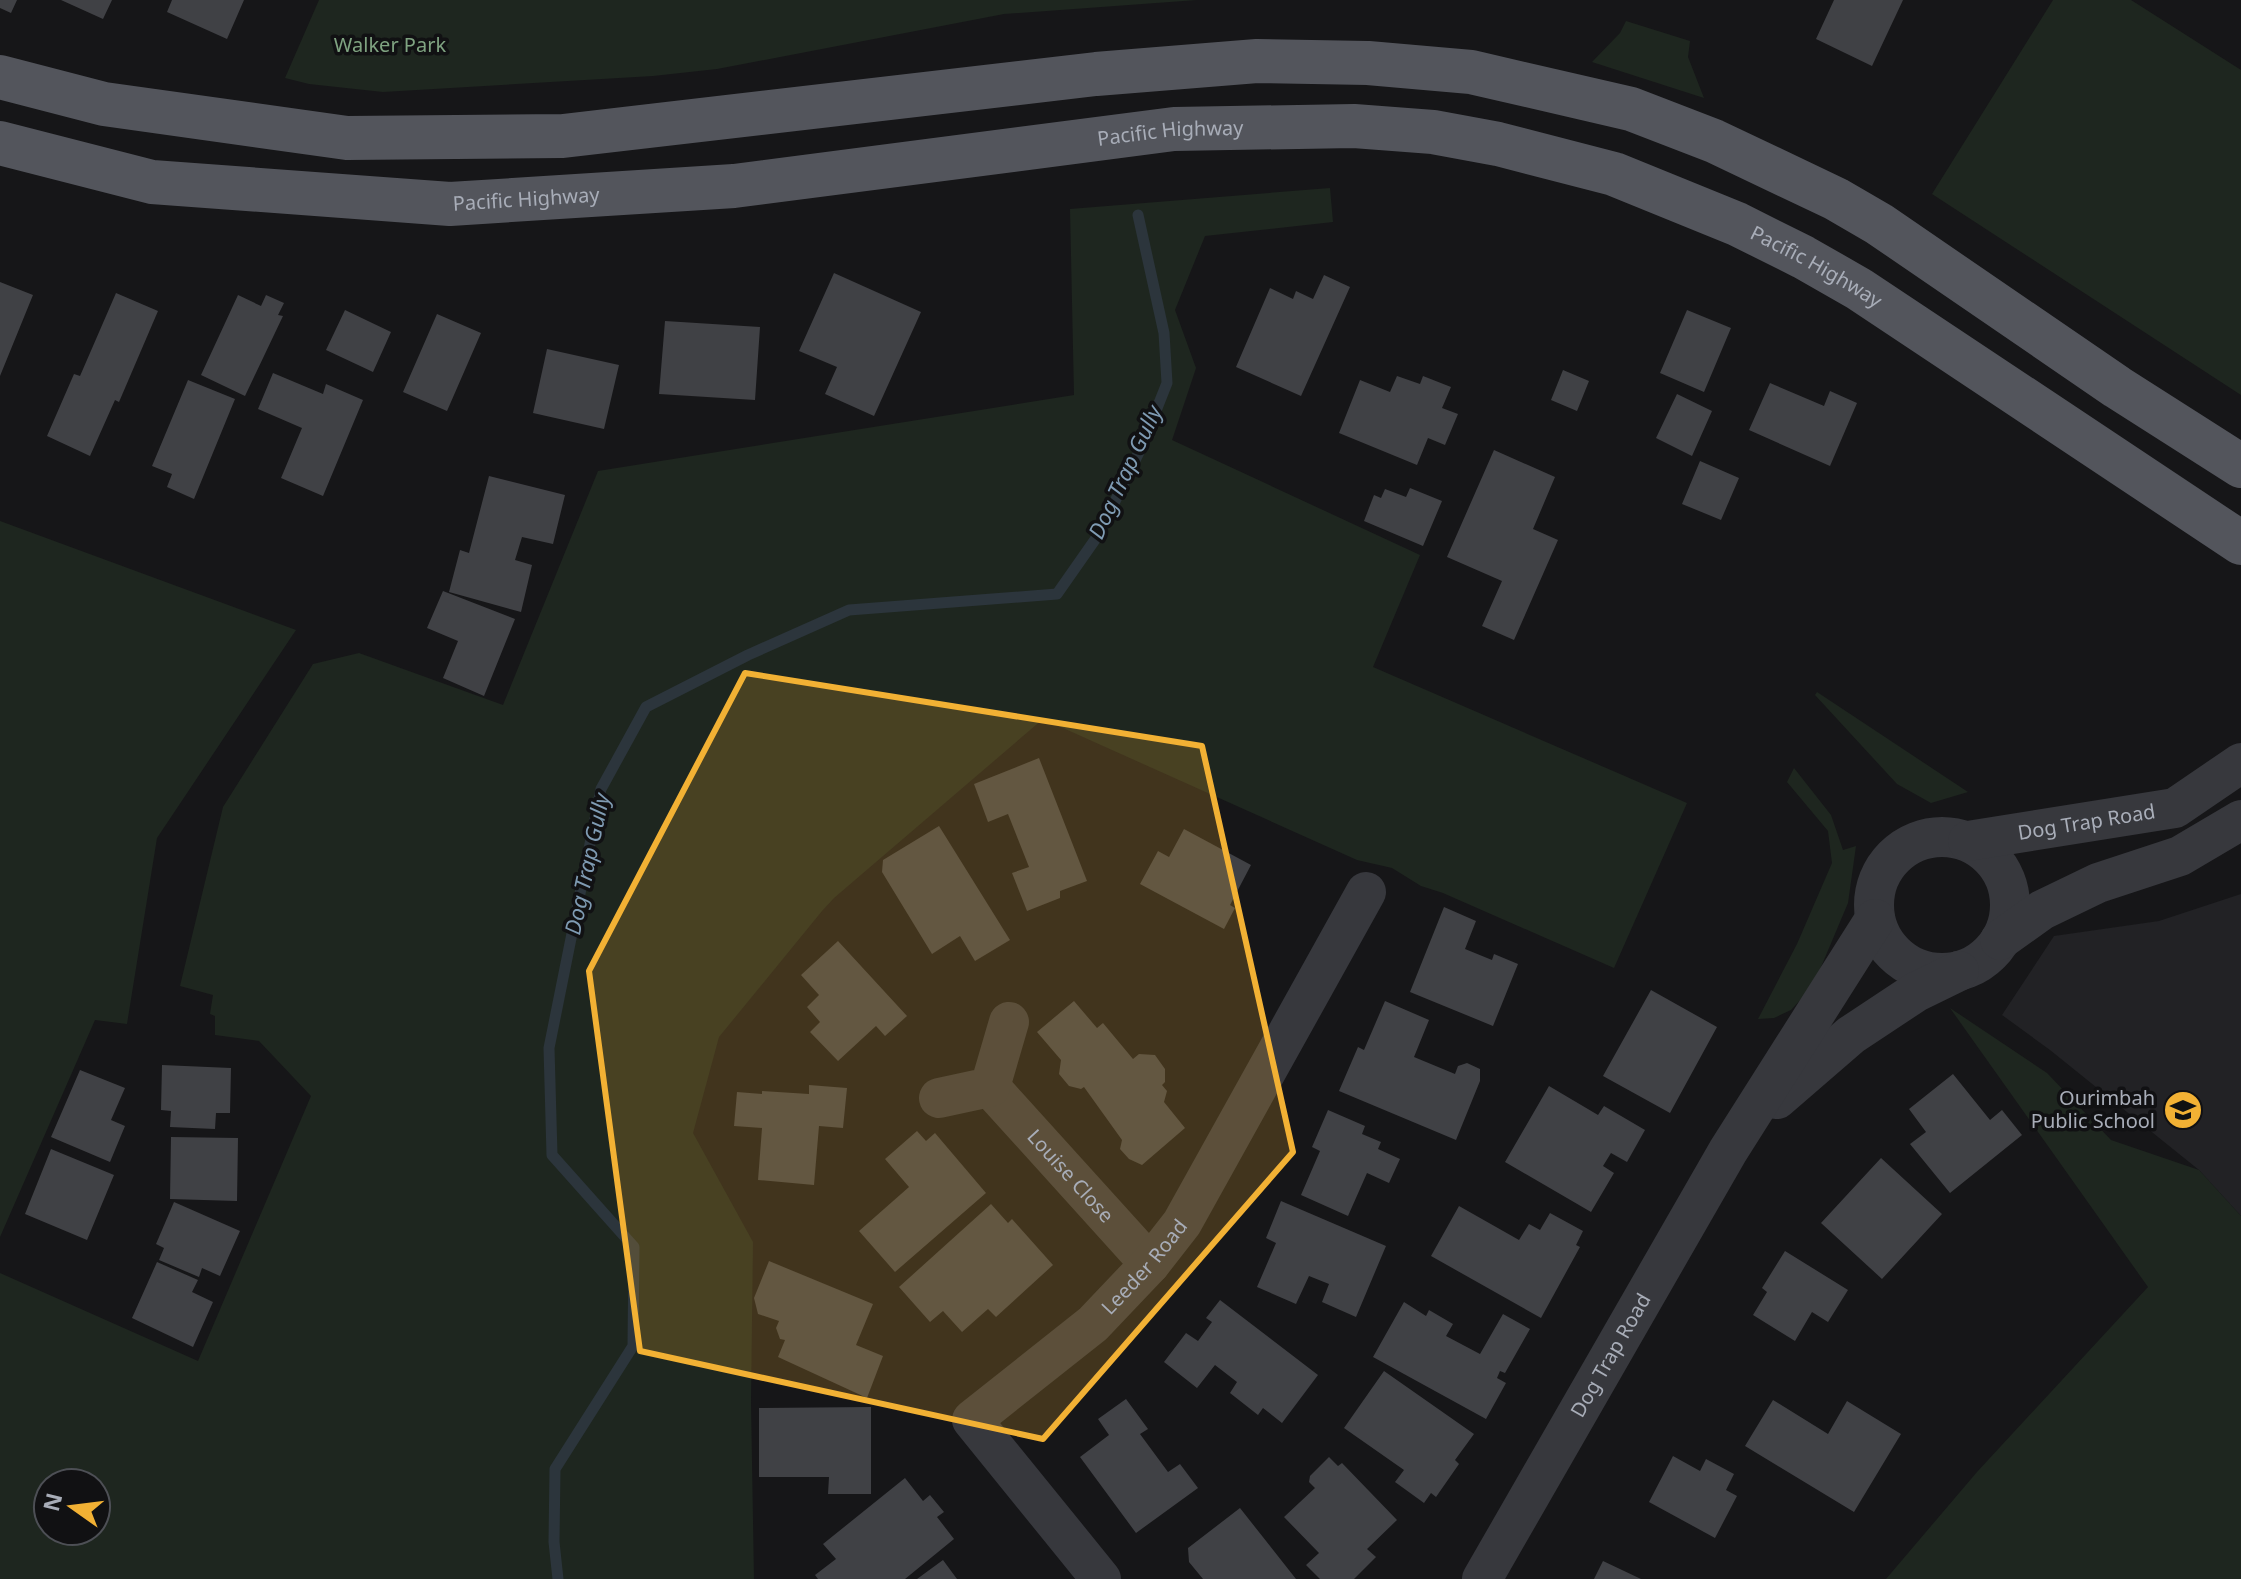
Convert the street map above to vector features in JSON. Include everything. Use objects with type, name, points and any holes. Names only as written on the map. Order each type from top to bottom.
[{"type":"main road","points":[[0,77],[104,104],[347,138],[563,136],[1096,74],[1257,61],[1368,63],[1471,72],[1631,109],[1714,141],[1836,199],[1879,224],[2117,387],[2241,466]]},
{"type":"main road","name":"Pacific Highway","points":[[0,143],[152,182],[450,204],[734,186],[1174,129],[1354,126],[1433,132],[1555,157],[1614,174],[1674,196],[1803,257],[1859,289],[2241,543]]},
{"type":"street","name":"Dog Trap Road","points":[[1968,841],[2175,808],[2241,763]]},
{"type":"street","points":[[2000,940],[2009,918],[2010,894],[2002,872],[1988,854],[1968,841],[1946,836],[1923,838],[1903,848],[1888,862],[1878,880],[1873,899],[1882,940],[1897,957],[1915,968],[1937,973],[1959,971],[1982,959],[2000,940],[2042,910],[2098,883],[2180,856],[2241,820]]},
{"type":"street","name":"Leeder Road","points":[[1101,1579],[972,1420],[1093,1324],[1150,1264],[1182,1223],[1366,892]]},
{"type":"street","name":"Dog Trap Road","points":[[1482,1579],[1740,1130],[1875,919]]},
{"type":"street","name":"Dog Trap Road","points":[[1740,1130],[1851,1035],[1916,992],[1959,971]]},
{"type":"street","points":[[939,1098],[990,1087],[1009,1022]]},
{"type":"street","name":"Louise Close","points":[[990,1087],[1150,1264]]},
{"type":"highlighted area","points":[[745,673],[1202,746],[1293,1152],[1043,1439],[640,1351],[589,971]]},
{"type":"shaded area","name":"Ourimbah Public School","points":[[2241,894],[2241,1216],[2199,1170],[2002,1015],[2054,936],[2159,921]]},
{"type":"green space","name":"Walker Park","points":[[319,0],[1197,0],[1004,14],[717,69],[653,76],[383,92],[309,84],[285,78]]},
{"type":"green space","points":[[2053,0],[2131,0],[2241,70],[2241,395],[1932,194]]},
{"type":"green space","points":[[1626,21],[1690,41],[1688,57],[1704,98],[1592,62],[1620,33]]},
{"type":"green space","points":[[1330,188],[1333,222],[1205,236],[1175,310],[1196,368],[1172,440],[1420,555],[1373,667],[1687,803],[1614,968],[1421,886],[1392,868],[1357,860],[1043,719],[834,898],[719,1037],[693,1133],[753,1242],[751,1402],[754,1579],[0,1579],[0,1273],[198,1361],[311,1096],[259,1041],[215,1035],[215,1016],[210,1014],[213,995],[180,986],[223,807],[313,664],[359,653],[503,705],[598,471],[1074,395],[1070,209]]},
{"type":"green space","points":[[0,521],[296,630],[157,838],[127,1024],[95,1020],[0,1237]]},
{"type":"green space","points":[[1817,692],[1968,792],[1931,803],[1897,784],[1815,695]]},
{"type":"green space","points":[[1794,768],[1831,815],[1843,850],[1856,846],[1848,903],[1813,986],[1791,1010],[1774,1018],[1758,1019],[1797,944],[1832,863],[1828,831],[1787,782]]},
{"type":"green space","points":[[1950,1008],[2047,1073],[2111,1140],[2199,1170],[2241,1216],[2241,1579],[1886,1579],[1977,1472],[2148,1287]]},
{"type":"building","points":[[0,0],[17,0],[11,13],[0,8]]},
{"type":"building","points":[[61,0],[112,0],[103,19]]},
{"type":"building","points":[[172,0],[244,0],[227,39],[167,12]]},
{"type":"building","points":[[1834,0],[1903,0],[1872,66],[1816,39]]},
{"type":"building","points":[[834,273],[921,312],[874,416],[825,394],[837,367],[799,351]]},
{"type":"building","points":[[1324,275],[1350,287],[1301,396],[1236,367],[1270,288],[1293,299],[1296,291],[1313,299]]},
{"type":"building","points":[[0,282],[33,295],[0,376]]},
{"type":"building","points":[[116,293],[158,311],[119,402],[115,400],[90,456],[47,436],[74,374],[80,376]]},
{"type":"building","points":[[238,295],[261,306],[266,295],[284,303],[278,315],[283,316],[245,396],[201,375]]},
{"type":"building","points":[[345,310],[391,332],[373,372],[326,350]]},
{"type":"building","points":[[1687,310],[1731,328],[1704,392],[1660,373]]},
{"type":"building","points":[[437,314],[481,333],[447,411],[403,392]]},
{"type":"building","points":[[665,321],[760,327],[755,400],[659,394]]},
{"type":"building","points":[[547,349],[619,365],[604,429],[533,413]]},
{"type":"building","points":[[1563,370],[1589,381],[1577,411],[1551,400]]},
{"type":"building","points":[[273,373],[323,394],[326,384],[363,400],[323,496],[281,478],[302,428],[258,409]]},
{"type":"building","points":[[1397,376],[1420,384],[1423,376],[1451,387],[1442,408],[1458,414],[1445,445],[1428,438],[1417,465],[1339,433],[1360,380],[1390,392]]},
{"type":"building","points":[[188,380],[235,399],[194,499],[167,487],[172,474],[152,466]]},
{"type":"building","points":[[1770,383],[1824,406],[1830,391],[1857,403],[1830,466],[1749,430]]},
{"type":"building","points":[[1677,394],[1712,411],[1692,456],[1656,438]]},
{"type":"building","points":[[1494,450],[1555,477],[1533,529],[1558,540],[1514,640],[1482,626],[1502,581],[1447,557]]},
{"type":"building","points":[[1700,461],[1739,478],[1721,520],[1682,504]]},
{"type":"building","points":[[489,476],[565,495],[553,544],[522,537],[515,560],[532,565],[521,612],[449,592],[460,550],[469,553]]},
{"type":"building","points":[[1410,488],[1442,501],[1423,546],[1364,521],[1374,495],[1381,498],[1385,489],[1406,497]]},
{"type":"building","points":[[443,591],[515,619],[484,696],[443,678],[458,641],[427,628]]},
{"type":"building","points":[[1039,758],[1087,881],[1060,891],[1060,898],[1027,911],[1012,873],[1029,867],[1008,814],[988,822],[974,784]]},
{"type":"building","points":[[939,826],[1010,940],[975,961],[960,936],[932,954],[882,872],[883,860]]},
{"type":"building","points":[[1184,829],[1251,865],[1230,905],[1235,908],[1224,929],[1140,884],[1158,851],[1169,857]]},
{"type":"building","points":[[1444,907],[1476,921],[1465,949],[1492,960],[1494,954],[1518,964],[1493,1026],[1410,992]]},
{"type":"building","points":[[838,941],[907,1016],[885,1036],[876,1026],[838,1061],[810,1032],[820,1022],[807,1007],[819,995],[801,975]]},
{"type":"building","points":[[1651,990],[1717,1027],[1670,1113],[1603,1076]]},
{"type":"building","points":[[1074,1001],[1097,1028],[1103,1023],[1133,1059],[1139,1054],[1155,1055],[1165,1069],[1162,1085],[1167,1091],[1164,1102],[1185,1128],[1142,1165],[1129,1159],[1120,1149],[1122,1140],[1084,1087],[1069,1086],[1059,1074],[1061,1060],[1037,1032]]},
{"type":"building","points":[[1385,1001],[1429,1020],[1414,1057],[1455,1074],[1458,1066],[1467,1063],[1480,1069],[1480,1081],[1456,1140],[1339,1091],[1358,1047],[1364,1050]]},
{"type":"building","points":[[162,1065],[231,1068],[230,1113],[216,1113],[215,1129],[170,1127],[171,1111],[161,1110]]},
{"type":"building","points":[[80,1070],[125,1088],[111,1120],[125,1126],[110,1162],[51,1137]]},
{"type":"building","points":[[1953,1074],[1990,1120],[2002,1110],[2022,1135],[1950,1193],[1910,1144],[1926,1132],[1909,1109]]},
{"type":"building","points":[[809,1085],[847,1088],[843,1128],[819,1126],[814,1185],[758,1180],[762,1128],[734,1126],[737,1092],[809,1094]]},
{"type":"building","points":[[1549,1086],[1598,1115],[1604,1106],[1645,1130],[1627,1162],[1611,1153],[1603,1166],[1614,1173],[1591,1212],[1505,1162]]},
{"type":"building","points":[[1328,1110],[1365,1126],[1362,1134],[1381,1142],[1378,1149],[1400,1159],[1389,1183],[1367,1173],[1348,1216],[1301,1195],[1320,1151],[1312,1147]]},
{"type":"building","points":[[917,1131],[926,1141],[935,1133],[986,1193],[895,1272],[859,1231],[909,1187],[885,1159]]},
{"type":"building","points":[[171,1137],[238,1138],[237,1201],[170,1199]]},
{"type":"building","points":[[51,1149],[114,1175],[87,1240],[25,1214]]},
{"type":"building","points":[[1881,1158],[1942,1214],[1882,1279],[1821,1223]]},
{"type":"building","points":[[1281,1201],[1386,1246],[1356,1317],[1322,1302],[1329,1284],[1309,1276],[1296,1304],[1257,1287],[1276,1243],[1266,1238]]},
{"type":"building","points":[[174,1202],[240,1231],[220,1276],[202,1268],[199,1277],[159,1260],[164,1248],[156,1244]]},
{"type":"building","points":[[991,1204],[1008,1223],[1012,1219],[1053,1265],[996,1317],[988,1309],[962,1332],[943,1311],[930,1322],[899,1287]]},
{"type":"building","points":[[1459,1206],[1519,1240],[1529,1224],[1540,1230],[1550,1213],[1583,1231],[1576,1245],[1580,1247],[1541,1318],[1431,1256]]},
{"type":"building","points":[[1785,1251],[1848,1290],[1828,1322],[1812,1312],[1795,1341],[1753,1315],[1767,1292],[1762,1288]]},
{"type":"building","points":[[769,1261],[873,1304],[856,1345],[883,1356],[867,1398],[778,1357],[785,1340],[780,1339],[776,1328],[779,1321],[758,1314],[754,1298]]},
{"type":"building","points":[[157,1262],[198,1280],[192,1292],[213,1302],[193,1347],[132,1318]]},
{"type":"building","points":[[1220,1300],[1318,1375],[1282,1423],[1263,1408],[1258,1415],[1230,1393],[1237,1382],[1215,1365],[1197,1388],[1164,1362],[1186,1333],[1198,1341],[1212,1322],[1206,1318]]},
{"type":"building","points":[[1404,1302],[1426,1316],[1429,1310],[1453,1324],[1446,1336],[1480,1354],[1503,1314],[1530,1329],[1505,1373],[1500,1371],[1497,1378],[1506,1383],[1486,1419],[1373,1357]]},
{"type":"building","points":[[1384,1371],[1474,1434],[1455,1460],[1459,1464],[1436,1497],[1431,1493],[1424,1503],[1395,1482],[1404,1470],[1344,1428]]},
{"type":"building","points":[[1126,1399],[1148,1429],[1140,1434],[1168,1472],[1180,1464],[1198,1488],[1136,1533],[1080,1457],[1109,1435],[1098,1419]]},
{"type":"building","points":[[1773,1400],[1828,1434],[1847,1401],[1901,1434],[1854,1512],[1745,1446]]},
{"type":"building","points":[[871,1407],[871,1494],[828,1494],[829,1477],[759,1477],[759,1408]]},
{"type":"building","points":[[1673,1456],[1700,1471],[1706,1459],[1734,1474],[1726,1490],[1737,1496],[1715,1538],[1649,1502]]},
{"type":"building","points":[[1329,1457],[1338,1466],[1342,1463],[1397,1520],[1367,1549],[1376,1557],[1354,1579],[1320,1579],[1306,1565],[1319,1553],[1284,1517],[1315,1488],[1309,1482],[1310,1476]]},
{"type":"building","points":[[905,1478],[923,1501],[930,1495],[944,1512],[937,1517],[954,1539],[905,1579],[818,1579],[815,1575],[836,1559],[823,1544]]},
{"type":"building","points":[[1240,1508],[1296,1579],[1203,1579],[1189,1562],[1188,1548]]},
{"type":"building","points":[[943,1560],[957,1579],[917,1579]]},
{"type":"building","points":[[1603,1561],[1641,1579],[1594,1579]]},
{"type":"waterway","name":"Dog Trap Gully","points":[[558,1579],[554,1542],[555,1469],[633,1346],[634,1247],[552,1155],[549,1048],[601,789],[646,707],[748,655],[849,610],[1057,594],[1099,534],[1142,446],[1167,383],[1164,333],[1138,215]]},
{"type":"place","name":"Ourimbah Public School","points":[[2183,1110]]}]
